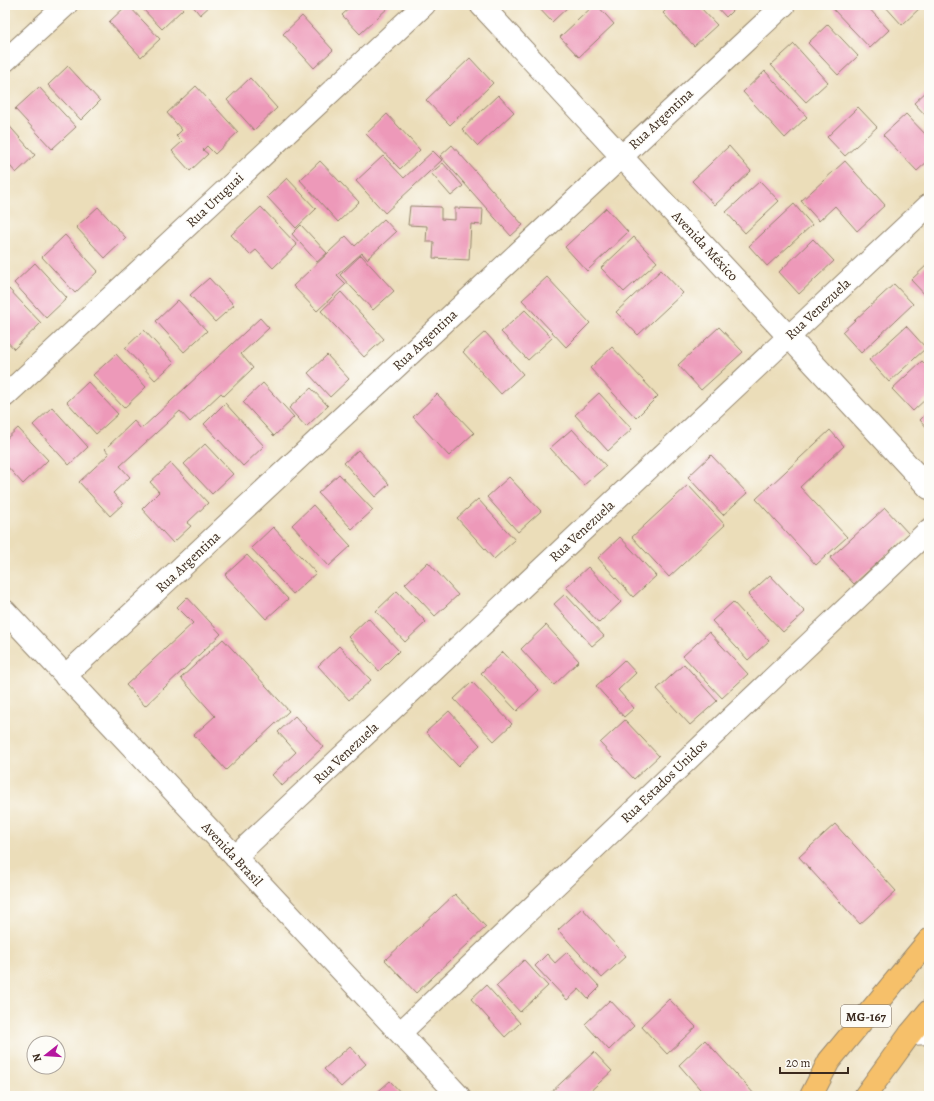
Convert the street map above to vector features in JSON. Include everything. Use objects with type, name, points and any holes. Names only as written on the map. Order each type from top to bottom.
[{"type":"main road","name":"MG-167","points":[[811,1096],[829,1061],[929,940]]},
{"type":"main road","name":"MG-167","points":[[865,1096],[920,1034],[929,1011]]},
{"type":"street","points":[[5,61],[66,5]]},
{"type":"street","name":"Rua Uruguai","points":[[5,396],[424,5]]},
{"type":"street","name":"Avenida México","points":[[481,5],[929,488]]},
{"type":"street","name":"Rua Argentina","points":[[65,676],[784,5]]},
{"type":"street","name":"Rua Venezuela","points":[[235,857],[929,205]]},
{"type":"street","name":"Rua Estados Unidos","points":[[400,1033],[929,530]]},
{"type":"street","name":"Avenida Brasil","points":[[5,612],[459,1096]]},
{"type":"building","points":[[127,5],[160,39],[141,57],[109,22]]},
{"type":"building","points":[[139,5],[179,5],[183,9],[162,29]]},
{"type":"building","points":[[192,5],[211,5],[200,15]]},
{"type":"building","points":[[353,5],[391,5],[360,34],[342,15]]},
{"type":"building","points":[[536,5],[570,5],[552,22]]},
{"type":"building","points":[[594,5],[597,5],[614,24],[579,57],[560,37]]},
{"type":"building","points":[[671,5],[698,5],[717,25],[694,46],[663,13]]},
{"type":"building","points":[[715,5],[738,5],[726,17]]},
{"type":"building","points":[[836,5],[866,5],[889,30],[870,48],[832,8]]},
{"type":"building","points":[[884,5],[921,5],[922,6],[902,25]]},
{"type":"building","points":[[302,16],[333,50],[314,68],[283,34]]},
{"type":"building","points":[[828,24],[858,56],[838,75],[808,43]]},
{"type":"building","points":[[794,44],[828,82],[806,102],[771,65]]},
{"type":"building","points":[[470,58],[493,83],[450,125],[426,100]]},
{"type":"building","points":[[68,66],[100,101],[81,120],[48,85]]},
{"type":"building","points":[[765,71],[807,117],[785,138],[743,92]]},
{"type":"building","points":[[250,78],[277,108],[254,130],[227,100]]},
{"type":"building","points":[[196,86],[238,132],[215,154],[207,146],[203,150],[208,154],[190,171],[172,151],[182,142],[176,136],[182,130],[167,113]]},
{"type":"building","points":[[39,87],[76,127],[52,149],[15,109]]},
{"type":"building","points":[[929,89],[929,119],[914,103]]},
{"type":"building","points":[[498,95],[514,112],[478,146],[462,129]]},
{"type":"building","points":[[858,107],[877,127],[845,156],[827,137]]},
{"type":"building","points":[[387,114],[420,150],[400,169],[366,134]]},
{"type":"building","points":[[906,114],[929,138],[929,160],[917,171],[883,135]]},
{"type":"building","points":[[5,121],[35,155],[16,173],[5,160]]},
{"type":"building","points":[[452,145],[523,225],[511,236],[440,156]]},
{"type":"building","points":[[729,146],[751,171],[715,205],[692,181]]},
{"type":"building","points":[[433,151],[442,160],[385,213],[356,181],[383,156],[404,178]]},
{"type":"building","points":[[320,161],[359,202],[338,222],[300,180]]},
{"type":"building","points":[[845,161],[885,205],[857,231],[835,206],[819,221],[801,201]]},
{"type":"building","points":[[443,163],[463,186],[451,196],[431,173]]},
{"type":"building","points":[[287,178],[316,209],[296,228],[267,197]]},
{"type":"building","points":[[760,181],[779,201],[745,233],[726,212]]},
{"type":"building","points":[[794,204],[812,225],[767,266],[749,246]]},
{"type":"building","points":[[410,206],[441,207],[441,219],[455,220],[455,208],[483,209],[482,225],[471,224],[469,260],[433,258],[434,242],[426,242],[427,226],[408,225]]},
{"type":"building","points":[[98,207],[126,238],[105,258],[76,227]]},
{"type":"building","points":[[261,207],[297,245],[273,268],[256,250],[250,255],[231,235]]},
{"type":"building","points":[[606,208],[628,232],[587,271],[565,247]]},
{"type":"building","points":[[384,219],[396,232],[367,259],[362,253],[337,275],[346,284],[317,311],[293,286],[346,236],[355,246]]},
{"type":"building","points":[[301,225],[327,253],[317,262],[292,234]]},
{"type":"building","points":[[65,235],[98,271],[75,293],[42,257]]},
{"type":"building","points":[[634,237],[657,262],[624,292],[601,268]]},
{"type":"building","points":[[813,239],[834,261],[799,294],[779,272]]},
{"type":"building","points":[[361,255],[394,291],[373,310],[340,275]]},
{"type":"building","points":[[35,263],[67,298],[46,318],[14,283]]},
{"type":"building","points":[[929,263],[929,299],[911,280]]},
{"type":"building","points":[[661,270],[683,293],[638,335],[616,312]]},
{"type":"building","points":[[547,277],[590,323],[566,347],[522,300]]},
{"type":"building","points":[[209,278],[234,305],[215,322],[190,295]]},
{"type":"building","points":[[894,284],[913,304],[861,353],[842,332]]},
{"type":"building","points":[[9,289],[41,323],[14,349],[5,339],[5,293]]},
{"type":"building","points":[[341,292],[384,339],[364,357],[321,311]]},
{"type":"building","points":[[178,300],[207,331],[184,352],[156,321]]},
{"type":"building","points":[[525,310],[552,338],[528,360],[501,332]]},
{"type":"building","points":[[260,318],[269,328],[241,354],[253,368],[224,396],[221,393],[190,422],[180,411],[120,466],[130,477],[113,493],[123,504],[110,516],[79,482],[109,454],[105,449],[134,421],[141,429]]},
{"type":"building","points":[[906,326],[926,348],[889,382],[869,360]]},
{"type":"building","points":[[719,327],[743,352],[701,390],[678,365]]},
{"type":"building","points":[[144,330],[174,363],[155,380],[125,348]]},
{"type":"building","points":[[485,332],[523,374],[501,394],[463,352]]},
{"type":"building","points":[[612,347],[658,396],[636,418],[590,368]]},
{"type":"building","points":[[116,354],[146,387],[124,408],[93,375]]},
{"type":"building","points":[[327,355],[349,379],[330,397],[308,373]]},
{"type":"building","points":[[922,361],[929,368],[929,396],[913,411],[892,389]]},
{"type":"building","points":[[88,382],[118,414],[96,434],[67,402]]},
{"type":"building","points":[[263,383],[294,417],[274,436],[243,402]]},
{"type":"building","points":[[311,388],[328,406],[306,427],[289,408]]},
{"type":"building","points":[[599,393],[632,429],[608,451],[575,415]]},
{"type":"building","points":[[437,394],[474,433],[449,456],[413,417]]},
{"type":"building","points":[[225,403],[264,446],[243,466],[204,424]]},
{"type":"building","points":[[52,407],[88,447],[69,465],[33,425]]},
{"type":"building","points":[[929,411],[929,430],[920,420]]},
{"type":"building","points":[[18,428],[48,460],[23,484],[5,464],[5,440]]},
{"type":"building","points":[[572,429],[606,466],[584,485],[550,448]]},
{"type":"building","points":[[830,430],[844,446],[800,487],[847,537],[816,565],[756,499]]},
{"type":"building","points":[[205,444],[233,474],[212,494],[184,464]]},
{"type":"building","points":[[358,450],[389,484],[375,497],[344,463]]},
{"type":"building","points":[[711,455],[747,493],[723,515],[688,477]]},
{"type":"building","points":[[171,463],[208,503],[187,523],[191,526],[173,543],[142,509],[159,492],[150,482]]},
{"type":"building","points":[[339,474],[373,510],[352,529],[318,493]]},
{"type":"building","points":[[509,477],[541,511],[518,532],[487,497]]},
{"type":"building","points":[[688,485],[725,525],[669,577],[632,537]]},
{"type":"building","points":[[478,499],[515,540],[494,559],[457,518]]},
{"type":"building","points":[[313,505],[351,546],[329,566],[292,525]]},
{"type":"building","points":[[885,508],[909,534],[854,584],[830,558]]},
{"type":"building","points":[[273,527],[316,573],[293,594],[251,548]]},
{"type":"building","points":[[620,537],[656,576],[633,597],[598,558]]},
{"type":"building","points":[[247,555],[288,599],[266,619],[225,575]]},
{"type":"building","points":[[428,562],[458,595],[435,616],[405,584]]},
{"type":"building","points":[[588,567],[621,602],[599,623],[566,587]]},
{"type":"building","points":[[770,575],[805,612],[783,632],[748,595]]},
{"type":"building","points":[[397,591],[426,622],[405,642],[376,611]]},
{"type":"building","points":[[565,594],[604,636],[592,646],[554,604]]},
{"type":"building","points":[[187,597],[221,634],[145,706],[126,685],[193,623],[177,607]]},
{"type":"building","points":[[733,602],[769,641],[748,660],[712,621]]},
{"type":"building","points":[[368,618],[399,651],[379,671],[348,637]]},
{"type":"building","points":[[546,625],[579,661],[554,685],[521,649]]},
{"type":"building","points":[[709,632],[748,674],[722,698],[683,656]]},
{"type":"building","points":[[223,639],[289,711],[226,770],[194,735],[215,716],[181,678]]},
{"type":"building","points":[[339,646],[371,680],[349,700],[318,666]]},
{"type":"building","points":[[503,652],[539,690],[517,711],[481,673]]},
{"type":"building","points":[[624,660],[636,673],[618,690],[634,708],[624,717],[596,686]]},
{"type":"building","points":[[684,664],[717,701],[690,725],[657,689]]},
{"type":"building","points":[[472,682],[512,724],[494,741],[454,699]]},
{"type":"building","points":[[449,711],[480,745],[458,766],[426,732]]},
{"type":"building","points":[[295,716],[323,747],[282,786],[272,775],[296,752],[278,732]]},
{"type":"building","points":[[625,720],[659,756],[634,779],[600,743]]},
{"type":"building","points":[[835,824],[896,891],[860,924],[799,857]]},
{"type":"building","points":[[455,894],[486,927],[416,993],[385,960]]},
{"type":"building","points":[[582,908],[626,956],[602,978],[558,930]]},
{"type":"building","points":[[567,952],[600,987],[588,999],[579,989],[567,1000],[535,966],[547,954],[555,963]]},
{"type":"building","points":[[524,960],[548,986],[520,1012],[496,986]]},
{"type":"building","points":[[486,985],[520,1023],[505,1037],[471,999]]},
{"type":"building","points":[[669,999],[696,1027],[667,1054],[641,1026]]},
{"type":"building","points":[[610,1000],[634,1026],[609,1050],[585,1024]]},
{"type":"building","points":[[705,1040],[756,1096],[706,1096],[679,1065]]},
{"type":"building","points":[[350,1046],[366,1064],[341,1087],[324,1069]]},
{"type":"building","points":[[594,1052],[612,1071],[585,1096],[547,1096]]},
{"type":"building","points":[[390,1081],[404,1096],[373,1096]]}]
